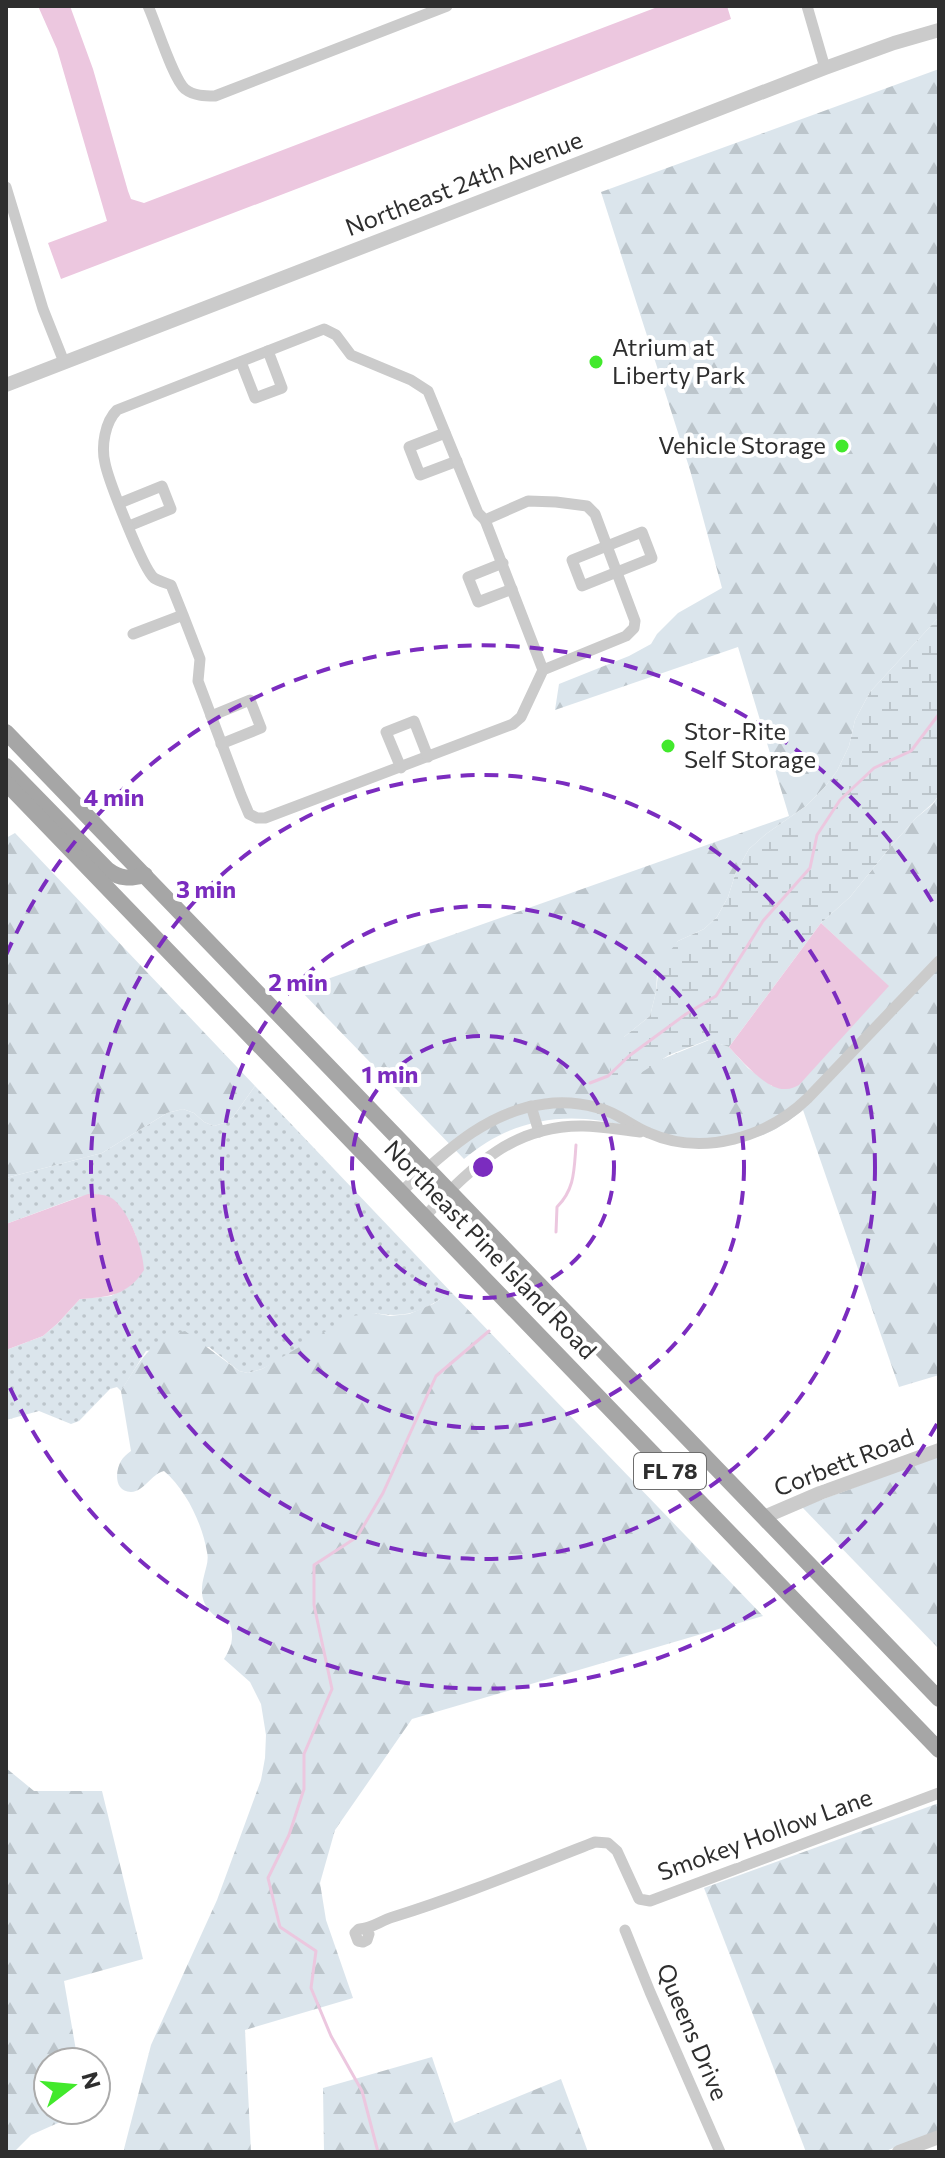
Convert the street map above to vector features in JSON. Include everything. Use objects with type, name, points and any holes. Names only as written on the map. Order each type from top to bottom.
[{"type":"main road","name":"Northeast Pine Island Road","points":[[6,732],[939,1699]]},
{"type":"main road","points":[[6,766],[108,870],[128,879],[145,875]]},
{"type":"main road","name":"Northeast Pine Island Road","points":[[6,783],[939,1750]]},
{"type":"street","points":[[148,6],[174,75],[184,89],[199,96],[215,96],[447,6]]},
{"type":"street","points":[[807,6],[825,68]]},
{"type":"street","name":"Northeast 24th Avenue","points":[[6,385],[825,68],[939,30]]},
{"type":"street","points":[[6,187],[43,309],[64,362]]},
{"type":"street","points":[[485,520],[528,501],[587,506],[595,514],[635,621],[634,628],[626,636],[543,670],[521,717],[513,724],[265,818],[257,818],[249,814],[221,744],[198,681],[200,659],[171,585],[154,578],[142,559],[120,503],[104,461],[106,427],[117,410],[324,329],[336,335],[351,355],[411,380],[428,391],[478,513],[485,520],[503,563],[543,670]]},
{"type":"street","points":[[241,362],[255,398],[282,388],[268,351]]},
{"type":"street","points":[[445,433],[409,447],[420,475],[457,461]]},
{"type":"street","points":[[120,503],[162,486],[171,509],[129,526]]},
{"type":"street","points":[[642,532],[652,558],[582,586],[572,560],[606,547],[642,532]]},
{"type":"street","points":[[503,563],[468,577],[478,602],[512,589]]},
{"type":"street","points":[[133,634],[183,615]]},
{"type":"street","points":[[211,716],[250,700],[261,728],[221,744]]},
{"type":"street","points":[[401,768],[386,732],[414,721],[428,757]]},
{"type":"street","points":[[425,1216],[493,1152],[539,1132],[581,1126],[648,1133],[672,1140],[711,1142],[739,1138],[777,1123],[808,1098],[939,961]]},
{"type":"street","points":[[401,1192],[484,1124],[531,1106],[557,1103],[597,1108],[648,1133]]},
{"type":"street","points":[[531,1106],[539,1132]]},
{"type":"street","name":"Corbett Road","points":[[764,1517],[939,1450]]},
{"type":"street","name":"Smokey Hollow Lane","points":[[366,1930],[381,1921],[595,1842],[608,1843],[617,1851],[639,1899],[650,1901],[939,1793]]},
{"type":"street","name":"Queens Drive","points":[[625,1930],[720,2152]]},
{"type":"street","points":[[899,2152],[939,2137]]},
{"type":"green space","points":[[939,69],[939,617],[870,692],[855,720],[849,746],[837,771],[824,788],[806,806],[749,849],[717,917],[704,929],[678,941],[657,975],[650,1016],[624,1037],[655,1062],[709,1040],[729,1047],[748,1068],[772,1086],[888,986],[821,923],[850,897],[892,845],[939,795],[939,1375],[899,1387],[803,1110],[764,1134],[745,1140],[701,1145],[607,1122],[585,1119],[543,1121],[502,1134],[464,1159],[299,989],[789,816],[738,647],[555,710],[559,684],[651,644],[678,613],[722,588],[690,470],[601,192]]},
{"type":"green space","points":[[939,617],[939,795],[892,845],[850,897],[821,923],[729,1047],[708,1040],[669,1055],[628,1081],[616,1083],[610,1070],[618,1048],[624,1037],[650,1016],[659,965],[678,941],[704,929],[717,917],[749,849],[806,806],[824,788],[837,771],[849,746],[855,720],[870,692]]},
{"type":"green space","points":[[15,833],[255,1086],[233,1117],[214,1126],[183,1109],[167,1113],[102,1153],[6,1178],[6,838]]},
{"type":"green space","points":[[255,1086],[451,1292],[415,1312],[396,1315],[374,1313],[262,1369],[248,1373],[239,1371],[209,1347],[146,1351],[121,1391],[117,1387],[110,1389],[79,1421],[71,1424],[39,1411],[6,1420],[6,1350],[43,1336],[80,1299],[111,1296],[133,1283],[136,1236],[129,1220],[97,1194],[79,1197],[6,1224],[6,1178],[102,1153],[167,1113],[183,1109],[214,1126],[224,1123],[233,1117]]},
{"type":"green space","points":[[451,1292],[763,1616],[412,1719],[335,1830],[320,1883],[326,1920],[353,1998],[245,2030],[251,2152],[124,2152],[151,2045],[217,1900],[261,1780],[266,1735],[261,1704],[250,1682],[224,1659],[232,1642],[230,1624],[210,1611],[203,1600],[207,1552],[197,1519],[186,1497],[164,1471],[136,1491],[125,1491],[119,1485],[119,1465],[131,1451],[121,1391],[154,1346],[173,1334],[185,1331],[239,1371],[248,1373],[262,1369],[352,1316],[409,1314]]},
{"type":"green space","points":[[939,1456],[939,1649],[802,1507]]},
{"type":"green space","points":[[6,1768],[34,1791],[102,1791],[143,1959],[64,1981],[75,2046],[32,2046],[32,2126],[51,2126],[31,2135],[14,2152],[6,2152]]},
{"type":"green space","points":[[939,1803],[939,2131],[883,2152],[806,2152],[704,1888]]},
{"type":"green space","points":[[432,2057],[454,2123],[561,2079],[588,2152],[324,2152],[323,2088]]},
{"type":"shaded area","points":[[38,6],[70,6],[93,69],[131,199],[144,203],[660,6],[727,6],[731,19],[61,279],[48,243],[107,221],[57,49]]},
{"type":"shaded area","points":[[821,923],[889,986],[799,1085],[790,1089],[779,1088],[755,1074],[729,1047]]},
{"type":"shaded area","points":[[88,1194],[113,1199],[125,1213],[141,1252],[144,1270],[124,1290],[109,1296],[80,1299],[43,1336],[6,1350],[6,1224]]},
{"type":"waterway","points":[[590,1083],[608,1076],[629,1056],[716,996],[763,921],[810,868],[817,835],[840,800],[874,768],[911,751],[939,714]]},
{"type":"waterway","points":[[556,1232],[557,1207],[570,1186],[576,1145]]},
{"type":"waterway","points":[[378,2152],[362,2091],[331,2036],[311,1988],[316,1951],[280,1927],[268,1878],[289,1835],[304,1789],[304,1754],[332,1689],[314,1605],[314,1565],[357,1537],[383,1493],[436,1376],[489,1331]]},
{"type":"place","name":"Atrium at Liberty Park","points":[[596,362]]},
{"type":"place","name":"Vehicle Storage","points":[[842,446]]},
{"type":"place","name":"Stor-Rite Self Storage","points":[[668,746]]}]
